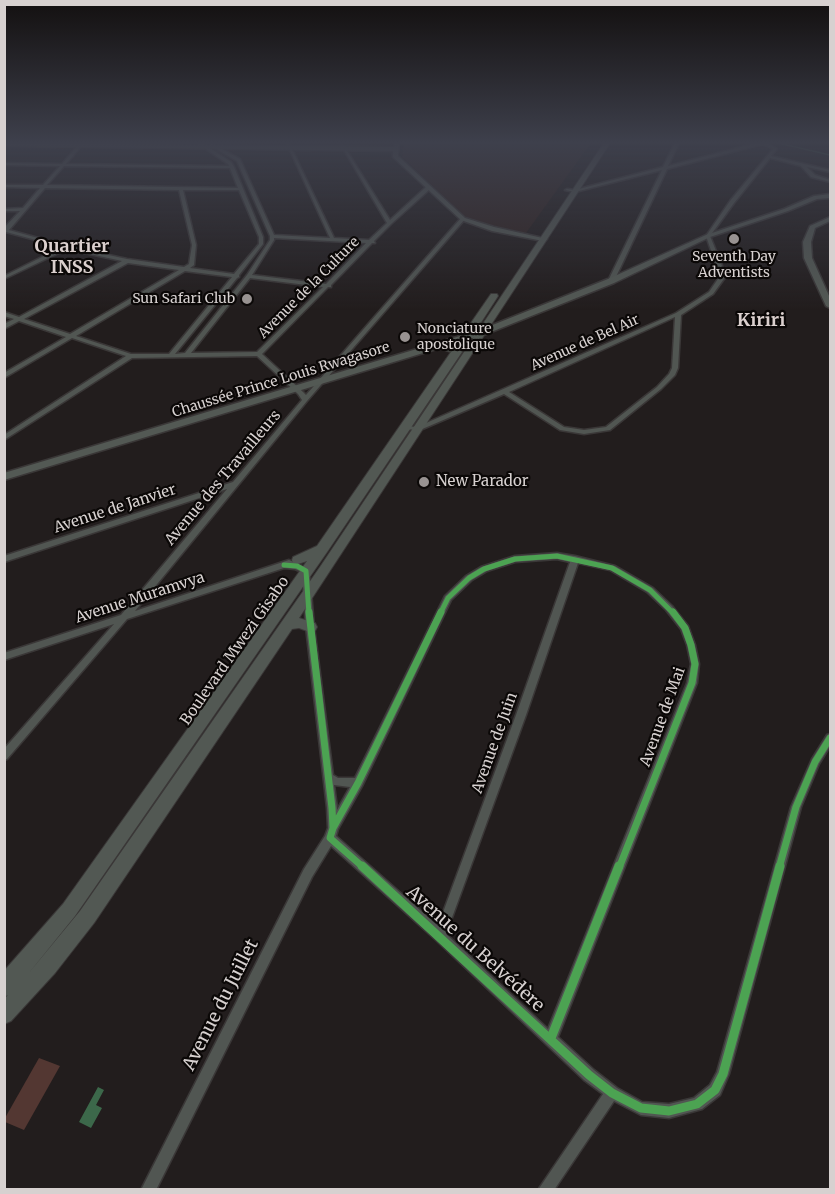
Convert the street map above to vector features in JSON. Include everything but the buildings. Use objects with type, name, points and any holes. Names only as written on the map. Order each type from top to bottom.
[{"type":"main road","name":"Boulevard Mwezi Gisabo","points":[[4,1014],[48,966],[87,917],[324,572],[457,352],[565,199]]},
{"type":"main road","name":"Boulevard Mwezi Gisabo","points":[[4,987],[69,910],[167,770],[305,565],[322,549],[490,326],[512,277]]},
{"type":"main road","points":[[439,346],[448,347],[457,352]]},
{"type":"main road","points":[[286,625],[300,623],[310,627]]},
{"type":"main road","points":[[167,770],[184,776]]},
{"type":"street","points":[[34,199],[5,231],[127,261],[237,276]]},
{"type":"street","points":[[4,376],[186,270],[191,265],[195,253],[183,199]]},
{"type":"street","points":[[171,355],[261,244],[261,237],[245,199]]},
{"type":"street","points":[[187,355],[267,251],[272,236],[256,199]]},
{"type":"street","points":[[313,199],[332,238]]},
{"type":"street","points":[[374,199],[389,223]]},
{"type":"street","name":"Avenue de la Culture","points":[[259,354],[416,199]]},
{"type":"street","points":[[440,199],[464,219],[492,229],[538,238]]},
{"type":"street","points":[[611,281],[651,199]]},
{"type":"street","points":[[708,236],[735,199]]},
{"type":"street","name":"Chaussée Prince Louis Rwagasore","points":[[4,477],[468,337],[490,326],[611,281],[708,236],[786,210],[812,199]]},
{"type":"street","points":[[4,210],[25,209]]},
{"type":"street","name":"Avenue des Travailleurs","points":[[4,756],[123,619],[305,400],[464,219]]},
{"type":"street","points":[[831,219],[812,227],[807,242],[808,258],[831,306]]},
{"type":"street","points":[[272,236],[373,242]]},
{"type":"street","name":"Avenue de Bel Air","points":[[412,429],[504,392],[678,314],[711,293],[723,276],[708,236]]},
{"type":"street","points":[[4,278],[66,247]]},
{"type":"street","points":[[4,327],[127,261]]},
{"type":"street","points":[[249,276],[329,285]]},
{"type":"street","points":[[4,314],[131,356],[259,354],[305,400]]},
{"type":"street","points":[[504,392],[562,429],[584,432],[608,429],[672,375],[675,368],[678,314]]},
{"type":"street","points":[[4,438],[131,356]]},
{"type":"street","name":"Avenue de Janvier","points":[[4,559],[234,484]]},
{"type":"street","name":"Avenue de Mai","points":[[332,833],[429,634],[448,598],[458,587],[484,569],[515,559],[547,556],[575,559],[612,568],[650,590],[685,628],[692,645],[695,664],[692,682],[551,1038]]},
{"type":"street","name":"Avenue de Juin","points":[[440,936],[575,559]]},
{"type":"street","points":[[284,565],[305,565],[324,572]]},
{"type":"street","name":"Avenue Muramvya","points":[[4,657],[284,565],[305,565]]},
{"type":"street","points":[[305,565],[310,627],[329,778],[332,833]]},
{"type":"street","name":"Avenue du Belvédère","points":[[332,833],[589,1075],[612,1093],[641,1108],[669,1111],[697,1104],[715,1090],[723,1074],[796,807],[815,762],[831,738]]},
{"type":"street","points":[[329,778],[337,782],[358,783]]},
{"type":"street","name":"Avenue du Juillet","points":[[148,1190],[308,873],[332,833]]},
{"type":"street","points":[[544,1190],[612,1093]]},
{"type":"shaded area","points":[[446,199],[551,199],[526,233],[478,223],[465,217]]},
{"type":"shaded area","points":[[39,1058],[60,1066],[24,1130],[5,1122],[5,1118]]},
{"type":"shaded area","points":[[98,1087],[104,1090],[96,1105],[102,1108],[91,1128],[79,1122]]},
{"type":"cycle path","points":[[333,828],[358,783],[448,598],[469,578],[484,569],[515,559],[557,556],[612,568],[650,590],[669,608],[685,628],[691,645],[695,664],[692,683],[551,1038]]},
{"type":"cycle path","points":[[284,565],[297,566],[306,571],[310,627],[332,808],[333,828],[330,838],[440,936],[589,1075],[612,1093],[641,1108],[669,1111],[697,1104],[715,1090],[723,1074],[796,807],[815,762],[830,738]]},
{"type":"place","name":"Seventh Day Adventists","points":[[734,239]]},
{"type":"place","name":"Sun Safari Club","points":[[247,299]]},
{"type":"place","name":"Nonciature apostolique","points":[[405,337]]},
{"type":"place","name":"New Parador","points":[[424,482]]},
{"type":"district","name":"Quartier INSS","points":[[72,257]]},
{"type":"district","name":"Kiriri","points":[[761,321]]}]
